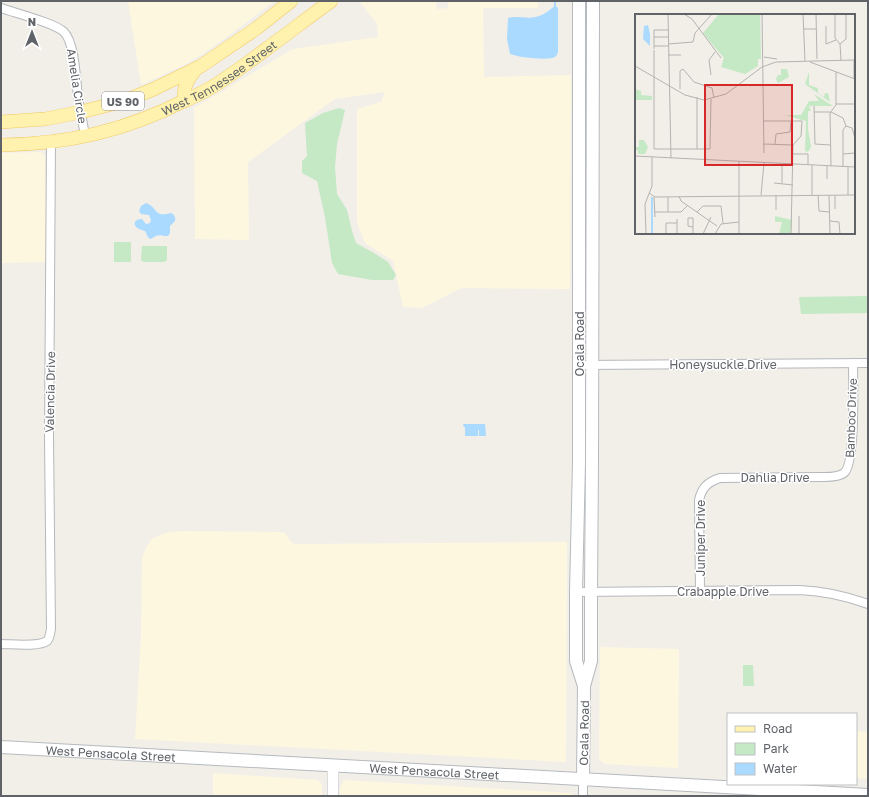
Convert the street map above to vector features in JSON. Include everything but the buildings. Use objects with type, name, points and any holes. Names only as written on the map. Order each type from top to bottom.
[{"type":"main road","name":"West Tennessee Street","points":[[1,122],[45,119],[81,112],[124,101],[154,89],[196,69],[257,28],[291,1]]},
{"type":"main road","name":"West Tennessee Street","points":[[1,145],[22,145],[51,142],[105,132],[136,122],[173,107],[207,90],[228,76],[331,1]]},
{"type":"main road","name":"Ocala Road","points":[[579,1],[579,463],[576,661],[584,686]]},
{"type":"main road","name":"Ocala Road","points":[[583,779],[584,686],[591,661],[593,1]]},
{"type":"main road","points":[[257,28],[270,46]]},
{"type":"main road","points":[[185,101],[184,89],[196,69]]},
{"type":"main road","name":"West Pensacola Street","points":[[1,747],[583,779],[762,792],[868,795]]},
{"type":"street","name":"Amelia Circle","points":[[1,8],[46,23],[63,31],[70,42],[86,136]]},
{"type":"street","name":"Valencia Drive","points":[[1,644],[42,643],[49,638],[51,629],[49,438],[51,142]]},
{"type":"street","name":"Honeysuckle Drive","points":[[579,365],[868,362]]},
{"type":"street","name":"Bamboo Drive","points":[[845,472],[850,461],[852,444],[853,363]]},
{"type":"street","name":"Dahlia Drive","points":[[706,485],[712,480],[720,478],[834,477],[845,472]]},
{"type":"street","name":"Juniper Drive","points":[[700,591],[700,500],[701,493],[706,485]]},
{"type":"street","name":"Crabapple Drive","points":[[576,592],[817,591],[868,604]]},
{"type":"street","points":[[333,766],[333,796]]},
{"type":"street","points":[[583,779],[583,796]]},
{"type":"shaded area","points":[[128,1],[275,1],[204,53],[186,64],[141,85]]},
{"type":"shaded area","points":[[359,1],[436,1],[437,9],[448,8],[448,1],[538,1],[538,8],[483,8],[484,77],[571,75],[570,289],[461,288],[422,308],[403,307],[393,261],[365,243],[357,223],[357,109],[381,102],[384,92],[335,99],[248,162],[249,240],[195,239],[194,108],[293,49],[378,37],[377,24]]},
{"type":"shaded area","points":[[41,152],[45,159],[47,262],[1,263],[1,153]]},
{"type":"shaded area","points":[[181,531],[280,532],[285,533],[291,542],[295,544],[567,542],[566,762],[135,739],[141,636],[142,557],[152,539],[164,533]]},
{"type":"shaded area","points":[[600,647],[679,649],[678,768],[605,764],[600,760]]},
{"type":"shaded area","points":[[857,731],[868,732],[868,777],[866,779],[857,778]]},
{"type":"shaded area","points":[[213,773],[317,780],[322,784],[322,796],[213,796]]},
{"type":"shaded area","points":[[344,780],[569,793],[573,796],[340,796],[340,788]]},
{"type":"green space","points":[[339,108],[345,110],[337,144],[335,167],[337,194],[347,210],[356,243],[388,262],[396,275],[393,280],[372,280],[338,274],[332,263],[325,217],[317,181],[302,173],[302,161],[307,156],[305,123],[323,113]]},
{"type":"green space","points":[[114,242],[131,242],[131,262],[114,262]]},
{"type":"green space","points":[[142,246],[167,246],[167,260],[164,262],[144,262],[141,260]]},
{"type":"green space","points":[[868,296],[868,313],[801,314],[799,297]]},
{"type":"green space","points":[[743,665],[753,665],[754,686],[743,686]]},
{"type":"water","points":[[555,6],[558,9],[558,52],[556,56],[540,59],[510,54],[507,39],[508,18],[535,17],[544,14]]},
{"type":"water","points":[[146,203],[158,213],[173,214],[175,221],[170,226],[170,233],[168,236],[158,235],[151,239],[145,231],[136,227],[135,222],[139,219],[142,219],[146,224],[150,223],[151,220],[149,215],[141,214],[139,211],[141,206]]},
{"type":"water","points":[[463,424],[485,424],[486,436],[479,436],[478,430],[478,436],[465,436],[465,427]]},
{"type":"waterway","points":[[555,1],[555,6]]}]
